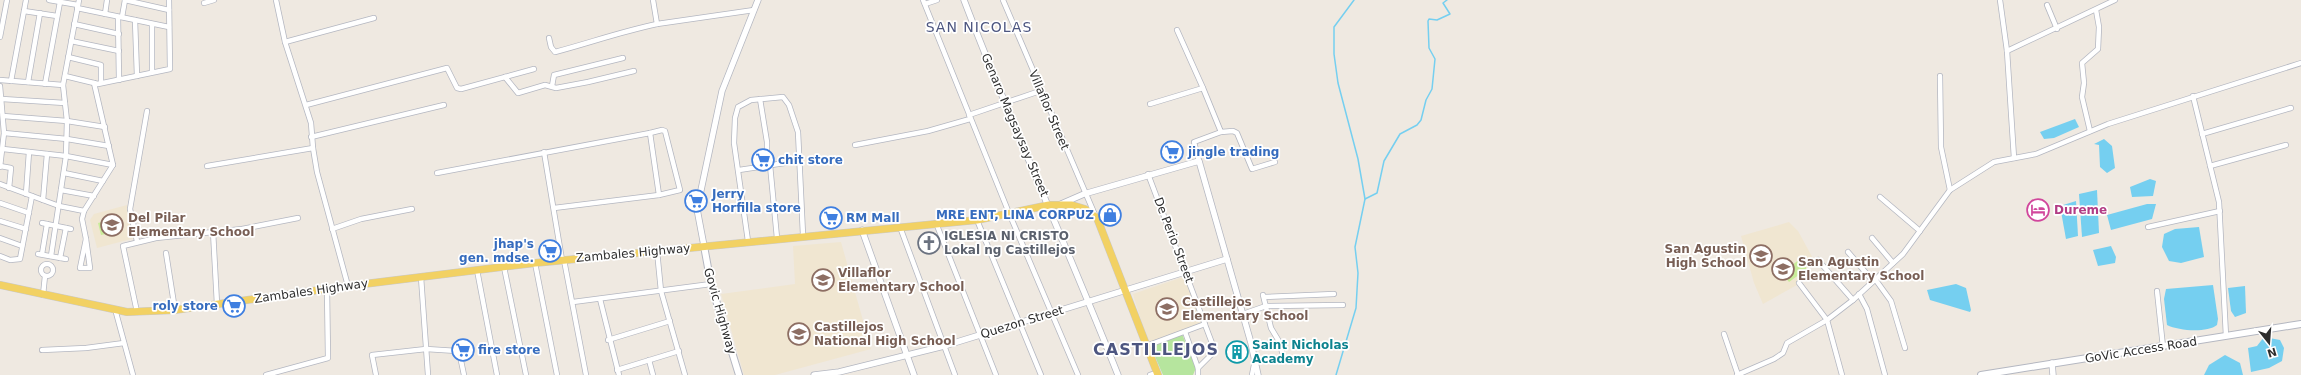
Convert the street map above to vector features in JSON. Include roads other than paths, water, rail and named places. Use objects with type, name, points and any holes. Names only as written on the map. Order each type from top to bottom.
[{"type":"main road","name":"Zambales Highway","points":[[0,285],[115,310],[137,312],[175,310],[348,286],[535,263],[748,242],[803,235],[977,220],[1049,205],[1060,204],[1085,210],[1096,218]]},
{"type":"main road","points":[[1096,218],[1125,290],[1155,374]]},
{"type":"main road","name":"Govic Highway","points":[[704,246],[711,284],[739,375]]},
{"type":"main road","name":"GoVic Access Road","points":[[1981,375],[2301,324]]},
{"type":"street","points":[[0,38],[7,0]]},
{"type":"street","points":[[11,81],[26,0]]},
{"type":"street","points":[[50,0],[78,4],[105,14],[169,27]]},
{"type":"street","points":[[105,14],[107,0]]},
{"type":"street","points":[[119,80],[120,17],[125,0],[169,10]]},
{"type":"street","points":[[65,76],[94,83],[101,83],[170,69],[169,0]]},
{"type":"street","points":[[204,3],[214,0]]},
{"type":"street","points":[[276,0],[285,42],[311,122],[312,148],[348,286]]},
{"type":"street","points":[[653,0],[657,24]]},
{"type":"street","points":[[704,246],[697,209],[722,91],[758,0]]},
{"type":"street","points":[[936,0],[924,2],[1009,214],[1078,375]]},
{"type":"street","name":"Genaro Magsaysay Street","points":[[964,0],[1004,103],[1049,205],[1118,375]]},
{"type":"street","name":"Villaflor Street","points":[[1003,0],[1084,194],[1096,218]]},
{"type":"street","points":[[2000,0],[2007,52],[2014,158]]},
{"type":"street","points":[[2007,52],[2115,0]]},
{"type":"street","points":[[45,84],[60,2]]},
{"type":"street","points":[[45,276],[52,273],[50,265],[51,256],[62,190],[67,139],[67,121],[63,85],[78,4]]},
{"type":"street","points":[[2046,5],[2057,29]]},
{"type":"street","points":[[549,38],[551,46],[555,52],[605,39],[631,29],[754,10]]},
{"type":"street","points":[[2090,131],[2082,97],[2084,83],[2082,63],[2098,49],[2099,27],[2096,10]]},
{"type":"street","points":[[24,11],[57,16]]},
{"type":"street","points":[[28,82],[40,13]]},
{"type":"street","points":[[285,42],[374,18]]},
{"type":"street","points":[[135,20],[136,76]]},
{"type":"street","points":[[74,24],[119,34]]},
{"type":"street","points":[[152,24],[152,72]]},
{"type":"street","points":[[1177,30],[1203,88],[1220,132]]},
{"type":"street","points":[[71,40],[119,51]]},
{"type":"street","points":[[68,57],[101,65],[101,83]]},
{"type":"street","points":[[552,86],[554,76],[623,58]]},
{"type":"street","points":[[1724,334],[1737,375],[1774,360],[1783,353],[1787,343],[1827,320],[1893,264],[1920,231],[1950,190],[1994,162],[2036,154],[2090,131],[2193,96],[2301,63]]},
{"type":"street","points":[[306,105],[447,68],[457,88],[461,89],[534,69]]},
{"type":"street","points":[[505,77],[518,92],[545,85],[556,88],[634,71]]},
{"type":"street","points":[[1940,76],[1941,147],[1950,190]]},
{"type":"street","points":[[0,80],[63,85]]},
{"type":"street","points":[[86,239],[80,268],[90,268],[86,239],[82,219],[84,211],[113,165],[94,83]]},
{"type":"street","points":[[0,86],[4,133],[0,166],[11,168],[9,188]]},
{"type":"street","points":[[1150,104],[1203,88]]},
{"type":"street","points":[[855,145],[928,131],[1040,90]]},
{"type":"street","points":[[2193,96],[2220,211],[2226,336]]},
{"type":"street","points":[[748,242],[734,143],[735,118],[738,108],[751,100],[783,97],[789,105],[798,132],[798,161],[803,235]]},
{"type":"street","points":[[2,99],[65,103]]},
{"type":"street","points":[[760,99],[767,142],[768,166],[777,238]]},
{"type":"street","points":[[311,137],[444,105]]},
{"type":"street","points":[[2202,134],[2291,108]]},
{"type":"street","points":[[137,241],[130,209],[147,111]]},
{"type":"street","points":[[3,116],[67,121],[105,128]]},
{"type":"street","points":[[437,173],[544,152],[650,134],[662,130],[665,131],[680,190],[659,196],[554,208]]},
{"type":"street","points":[[1258,375],[1254,365],[1251,343],[1194,142],[1220,132],[1237,132],[1252,169],[1275,162]]},
{"type":"street","points":[[4,133],[67,139],[109,146]]},
{"type":"street","points":[[650,134],[659,196]]},
{"type":"street","points":[[2210,166],[2286,145]]},
{"type":"street","points":[[207,166],[312,148]]},
{"type":"street","points":[[3,149],[66,156],[113,165]]},
{"type":"street","points":[[26,194],[29,152]]},
{"type":"street","points":[[544,152],[563,260],[573,302],[586,375]]},
{"type":"street","points":[[43,200],[47,154]]},
{"type":"street","points":[[739,170],[798,161]]},
{"type":"street","points":[[1060,204],[1084,194],[1148,174],[1199,161]]},
{"type":"street","points":[[64,173],[103,181]]},
{"type":"street","name":"De Perio Street","points":[[1148,174],[1215,351],[1198,368]]},
{"type":"street","points":[[0,184],[59,206],[84,211]]},
{"type":"street","points":[[62,190],[94,196]]},
{"type":"street","points":[[0,256],[10,260],[20,259],[32,196]]},
{"type":"street","points":[[1880,197],[1920,231]]},
{"type":"street","points":[[0,202],[29,213]]},
{"type":"street","points":[[332,229],[361,219],[412,209]]},
{"type":"street","points":[[2148,227],[2220,211]]},
{"type":"street","points":[[137,312],[124,246],[137,241],[213,231],[242,229],[298,218]]},
{"type":"street","points":[[0,220],[26,229]]},
{"type":"street","points":[[977,220],[1041,375]]},
{"type":"street","points":[[42,223],[71,228]]},
{"type":"street","points":[[936,223],[996,375]]},
{"type":"street","points":[[48,224],[40,254],[66,259]]},
{"type":"street","points":[[900,227],[955,375]]},
{"type":"street","points":[[60,258],[66,228]]},
{"type":"street","points":[[862,230],[914,375]]},
{"type":"street","points":[[213,231],[217,304]]},
{"type":"street","points":[[0,238],[22,246]]},
{"type":"street","points":[[1872,238],[1893,264]]},
{"type":"street","points":[[657,251],[662,291],[685,375]]},
{"type":"street","points":[[1848,252],[1892,301],[1905,348]]},
{"type":"street","points":[[166,253],[175,310]]},
{"type":"street","points":[[43,295],[45,276],[41,270],[51,256]]},
{"type":"street","name":"Quezon Street","points":[[814,375],[839,374],[944,346],[1227,259]]},
{"type":"street","points":[[1818,260],[1852,300]]},
{"type":"street","points":[[535,263],[557,375]]},
{"type":"street","points":[[45,264],[50,265]]},
{"type":"street","points":[[504,267],[526,375]]},
{"type":"street","points":[[478,270],[497,375]]},
{"type":"street","points":[[420,277],[428,375]]},
{"type":"street","points":[[1799,283],[1827,320],[1842,375]]},
{"type":"street","points":[[573,302],[711,284]]},
{"type":"street","points":[[266,375],[282,373],[328,358],[327,289]]},
{"type":"street","points":[[2158,291],[2163,347]]},
{"type":"street","points":[[1282,352],[1280,343],[1272,328],[1263,296],[1334,294]]},
{"type":"street","points":[[1859,294],[1867,309],[1885,375]]},
{"type":"street","points":[[600,299],[608,340],[618,373],[649,360],[679,351]]},
{"type":"street","points":[[1243,314],[1266,306],[1343,305]]},
{"type":"street","points":[[115,310],[133,375]]},
{"type":"street","points":[[608,340],[670,321]]},
{"type":"street","points":[[1146,346],[1205,324]]},
{"type":"street","points":[[1185,332],[1198,368],[1198,375]]},
{"type":"street","points":[[42,350],[86,348],[124,344]]},
{"type":"street","points":[[376,375],[372,355],[426,349],[456,352],[460,356],[464,375]]},
{"type":"street","points":[[649,360],[653,375]]},
{"type":"street","points":[[2052,363],[2053,375]]},
{"type":"street","points":[[1252,375],[1254,365]]},
{"type":"water","points":[[2075,119],[2079,127],[2054,138],[2044,139],[2040,132]]},
{"type":"water","points":[[2104,139],[2112,146],[2115,168],[2107,173],[2100,167],[2099,145],[2094,144]]},
{"type":"water","points":[[2150,179],[2156,181],[2153,196],[2132,197],[2130,187]]},
{"type":"water","points":[[2097,190],[2099,233],[2082,237],[2079,194]]},
{"type":"water","points":[[2076,201],[2078,236],[2066,239],[2060,206]]},
{"type":"water","points":[[2147,204],[2156,204],[2152,219],[2111,230],[2107,215]]},
{"type":"water","points":[[2199,227],[2204,257],[2181,263],[2169,261],[2162,247],[2164,234],[2175,229]]},
{"type":"water","points":[[2111,246],[2116,257],[2115,263],[2098,266],[2093,250]]},
{"type":"water","points":[[1956,284],[1966,288],[1971,310],[1970,312],[1930,300],[1927,290]]},
{"type":"water","points":[[2213,285],[2218,319],[2217,325],[2207,329],[2185,330],[2167,325],[2164,299],[2166,289]]},
{"type":"water","points":[[2245,286],[2246,313],[2235,317],[2231,311],[2228,288]]},
{"type":"water","points":[[2264,337],[2280,340],[2284,348],[2282,361],[2269,368],[2251,372],[2248,348],[2257,346]]},
{"type":"water","points":[[2225,355],[2240,363],[2243,375],[2204,375],[2209,365]]},
{"type":"waterway","points":[[1336,375],[1356,308],[1358,273],[1355,247],[1365,199],[1358,159],[1338,83],[1334,54],[1334,27],[1354,0]]},
{"type":"waterway","points":[[1365,199],[1377,193],[1384,161],[1400,134],[1417,125],[1421,120],[1426,100],[1432,89],[1435,59],[1429,48],[1428,21],[1429,19],[1437,20],[1450,14],[1443,3],[1447,0]]},
{"type":"place","name":"jingle trading","points":[[1172,152]]},
{"type":"place","name":"chit store","points":[[763,160]]},
{"type":"place","name":"Jerry Horfilla store","points":[[696,201]]},
{"type":"place","name":"Dureme","points":[[2038,210]]},
{"type":"place","name":"MRE ENT, LINA CORPUZ","points":[[1110,215]]},
{"type":"place","name":"RM Mall","points":[[831,218]]},
{"type":"place","name":"Del Pilar Elementary School","points":[[112,225]]},
{"type":"place","name":"IGLESIA NI CRISTO Lokal ng Castillejos","points":[[929,243]]},
{"type":"place","name":"jhap's gen. mdse.","points":[[550,251]]},
{"type":"place","name":"San Agustin High School","points":[[1761,256]]},
{"type":"place","name":"San Agustin Elementary School","points":[[1783,269]]},
{"type":"place","name":"Villaflor Elementary School","points":[[823,280]]},
{"type":"place","name":"roly store","points":[[234,306]]},
{"type":"place","name":"Castillejos Elementary School","points":[[1167,309]]},
{"type":"place","name":"Castillejos National High School","points":[[799,334]]},
{"type":"place","name":"fire store","points":[[463,350]]},
{"type":"place","name":"Saint Nicholas Academy","points":[[1237,352]]},
{"type":"district","name":"SAN NICOLAS","points":[[979,27]]},
{"type":"district","name":"CASTILLEJOS","points":[[1156,349]]}]
